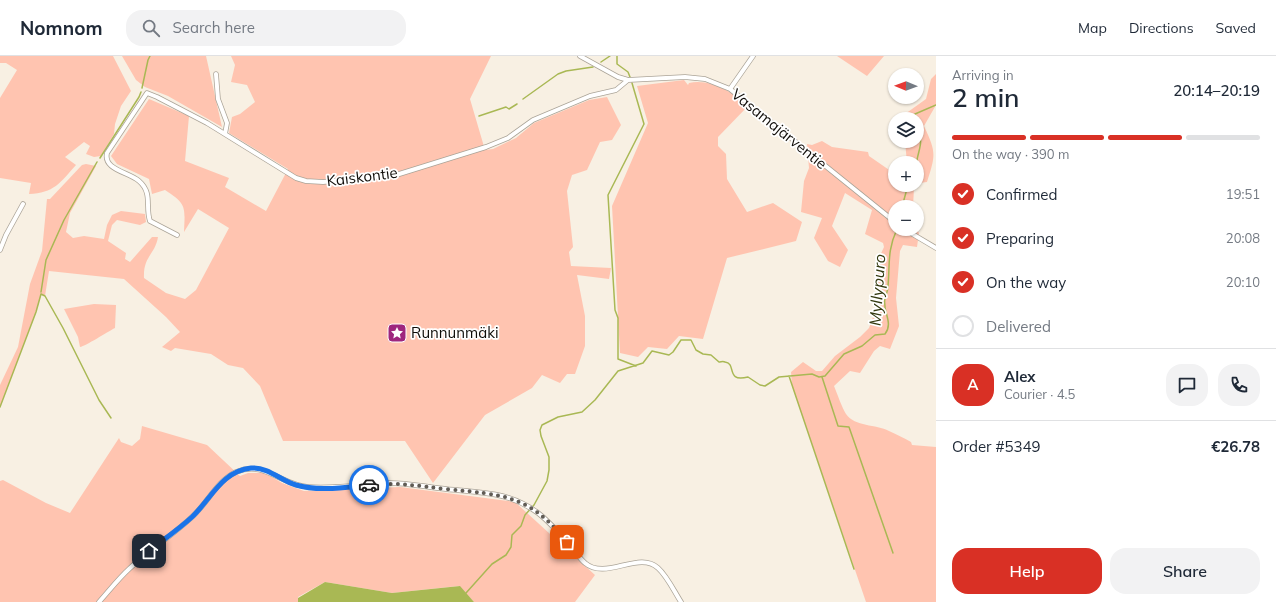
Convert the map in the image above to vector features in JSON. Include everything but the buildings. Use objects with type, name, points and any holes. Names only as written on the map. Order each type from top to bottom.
[{"type":"street","name":"Vasamajärventie","points":[[580,56],[618,77],[628,80],[685,77],[705,79],[730,88],[888,216]]},
{"type":"street","points":[[730,88],[753,56]]},
{"type":"street","points":[[216,74],[218,99],[227,122],[225,134]]},
{"type":"street","name":"Kaiskontie","points":[[177,235],[150,221],[149,196],[143,184],[138,179],[114,168],[110,165],[107,158],[107,152],[147,93],[182,109],[301,180],[323,182],[384,177],[486,147],[508,138],[540,116],[590,96],[616,90],[628,80]]},
{"type":"street","points":[[0,250],[6,235],[23,204]]},
{"type":"street","points":[[916,236],[936,248]]},
{"type":"street","points":[[99,602],[128,569],[192,517],[219,485],[229,476],[251,468],[261,469],[295,485],[305,487],[323,488],[403,483],[497,494],[521,503],[536,512],[559,532],[585,564],[595,569],[603,570],[632,564],[652,564],[658,568],[681,602]]},
{"type":"shaded area","points":[[0,56],[113,56],[131,91],[121,106],[115,124],[114,134],[101,156],[94,157],[86,154],[90,146],[84,142],[65,157],[76,165],[61,182],[45,192],[29,194],[31,183],[0,178],[0,98],[17,70],[6,63],[0,63]]},
{"type":"shaded area","points":[[122,56],[206,56],[222,127],[168,96],[145,87],[136,80]]},
{"type":"shaded area","points":[[231,56],[491,56],[470,99],[485,150],[493,149],[516,138],[534,123],[589,100],[607,97],[621,125],[612,140],[600,142],[587,170],[572,175],[567,191],[573,247],[569,252],[571,266],[611,268],[609,279],[577,275],[585,316],[585,346],[575,374],[567,374],[560,383],[542,375],[532,388],[485,415],[433,483],[405,441],[283,441],[260,386],[243,368],[228,365],[211,354],[175,348],[171,351],[162,347],[180,332],[166,317],[124,279],[49,271],[45,296],[41,295],[0,407],[0,385],[18,347],[30,284],[42,251],[47,199],[50,199],[82,165],[86,164],[96,166],[70,213],[66,232],[73,238],[84,236],[104,239],[107,225],[112,215],[121,211],[145,214],[146,222],[140,225],[117,220],[112,225],[108,241],[126,253],[125,259],[130,262],[152,237],[158,237],[145,265],[144,278],[166,293],[185,299],[196,290],[229,228],[198,209],[184,232],[185,217],[181,203],[165,190],[152,194],[149,179],[117,164],[111,156],[149,99],[189,116],[185,161],[229,178],[225,187],[266,211],[288,169],[229,133],[232,117],[240,114],[255,102],[247,85],[231,82],[235,65]]},
{"type":"shaded area","points":[[837,56],[884,56],[867,76]]},
{"type":"shaded area","points":[[936,74],[936,105],[924,126],[924,112],[908,112],[919,104],[924,104],[931,79]]},
{"type":"shaded area","points":[[684,80],[688,85],[689,83],[697,82],[721,88],[749,105],[718,137],[718,146],[726,154],[727,179],[747,212],[773,203],[802,222],[796,241],[727,258],[703,339],[679,336],[667,349],[648,347],[638,357],[620,353],[612,206],[648,123],[637,86]]},
{"type":"shaded area","points":[[924,126],[933,148],[932,165],[927,182],[924,182],[924,156],[906,156],[906,148],[924,148]]},
{"type":"shaded area","points":[[822,141],[832,147],[868,152],[869,156],[888,169],[888,192],[914,192],[913,200],[888,200],[888,236],[919,236],[917,247],[903,245],[900,251],[896,298],[899,326],[890,349],[880,346],[874,351],[860,373],[850,371],[834,386],[846,414],[855,421],[884,429],[911,442],[912,445],[936,447],[936,602],[866,602],[792,386],[791,372],[803,362],[816,371],[822,371],[835,356],[860,337],[869,328],[877,306],[878,260],[884,247],[883,243],[865,234],[872,210],[845,193],[832,226],[848,250],[840,267],[828,261],[814,238],[822,218],[801,212],[804,181],[809,168],[807,144],[812,145]]},
{"type":"shaded area","points":[[94,304],[116,305],[115,328],[80,347],[78,337],[64,309]]},
{"type":"shaded area","points":[[142,426],[207,445],[240,476],[248,473],[265,473],[282,483],[304,491],[400,487],[515,502],[595,575],[575,602],[474,602],[459,586],[392,593],[325,582],[298,597],[298,602],[0,602],[0,481],[3,480],[46,503],[70,513],[119,438],[121,442],[132,446],[140,439]]},
{"type":"shaded area","points":[[325,582],[392,593],[460,586],[474,602],[298,602],[298,598]]},
{"type":"waterway","points":[[142,88],[150,56]]},
{"type":"waterway","points":[[601,62],[610,56]]},
{"type":"waterway","points":[[617,56],[617,64],[628,72],[630,77]]},
{"type":"waterway","points":[[523,99],[558,74],[566,71],[593,67]]},
{"type":"waterway","points":[[632,83],[644,124],[608,195],[615,310],[618,318],[618,359],[636,366]]},
{"type":"waterway","points":[[100,158],[141,92]]},
{"type":"waterway","points":[[479,116],[506,107],[509,109],[517,104]]},
{"type":"waterway","name":"Myllypuro","points":[[920,112],[936,105]]},
{"type":"waterway","name":"Myllypuro","points":[[918,156],[920,148]]},
{"type":"waterway","points":[[41,292],[46,260],[64,220],[97,162]]},
{"type":"waterway","name":"Myllypuro","points":[[904,200],[906,192]]},
{"type":"waterway","name":"Myllypuro","points":[[466,593],[492,564],[506,555],[511,547],[512,535],[521,526],[525,515],[534,505],[547,481],[549,457],[541,436],[540,430],[542,425],[558,417],[582,412],[595,400],[618,371],[643,363],[652,351],[669,355],[673,352],[681,340],[691,340],[696,350],[703,354],[711,355],[719,362],[728,363],[736,377],[748,377],[760,385],[765,386],[779,377],[812,374],[819,377],[825,376],[844,354],[862,346],[875,335],[885,334],[887,330],[888,321],[885,308],[885,298],[888,288],[890,251],[894,236]]},
{"type":"waterway","points":[[41,294],[45,296],[63,328],[99,400],[111,418]]},
{"type":"waterway","points":[[0,407],[36,312],[41,294]]},
{"type":"waterway","points":[[789,376],[854,569]]},
{"type":"waterway","points":[[822,377],[838,426],[849,427],[893,553]]},
{"type":"way so far","points":[[369,485],[403,483],[446,489],[487,492],[512,498],[548,521],[567,542]]},
{"type":"place","name":"Runnunmäki","points":[[397,333]]},
{"type":"route","points":[[149,551],[192,517],[202,507],[211,493],[229,476],[251,468],[269,471],[295,485],[305,487],[323,488],[369,485]]}]
